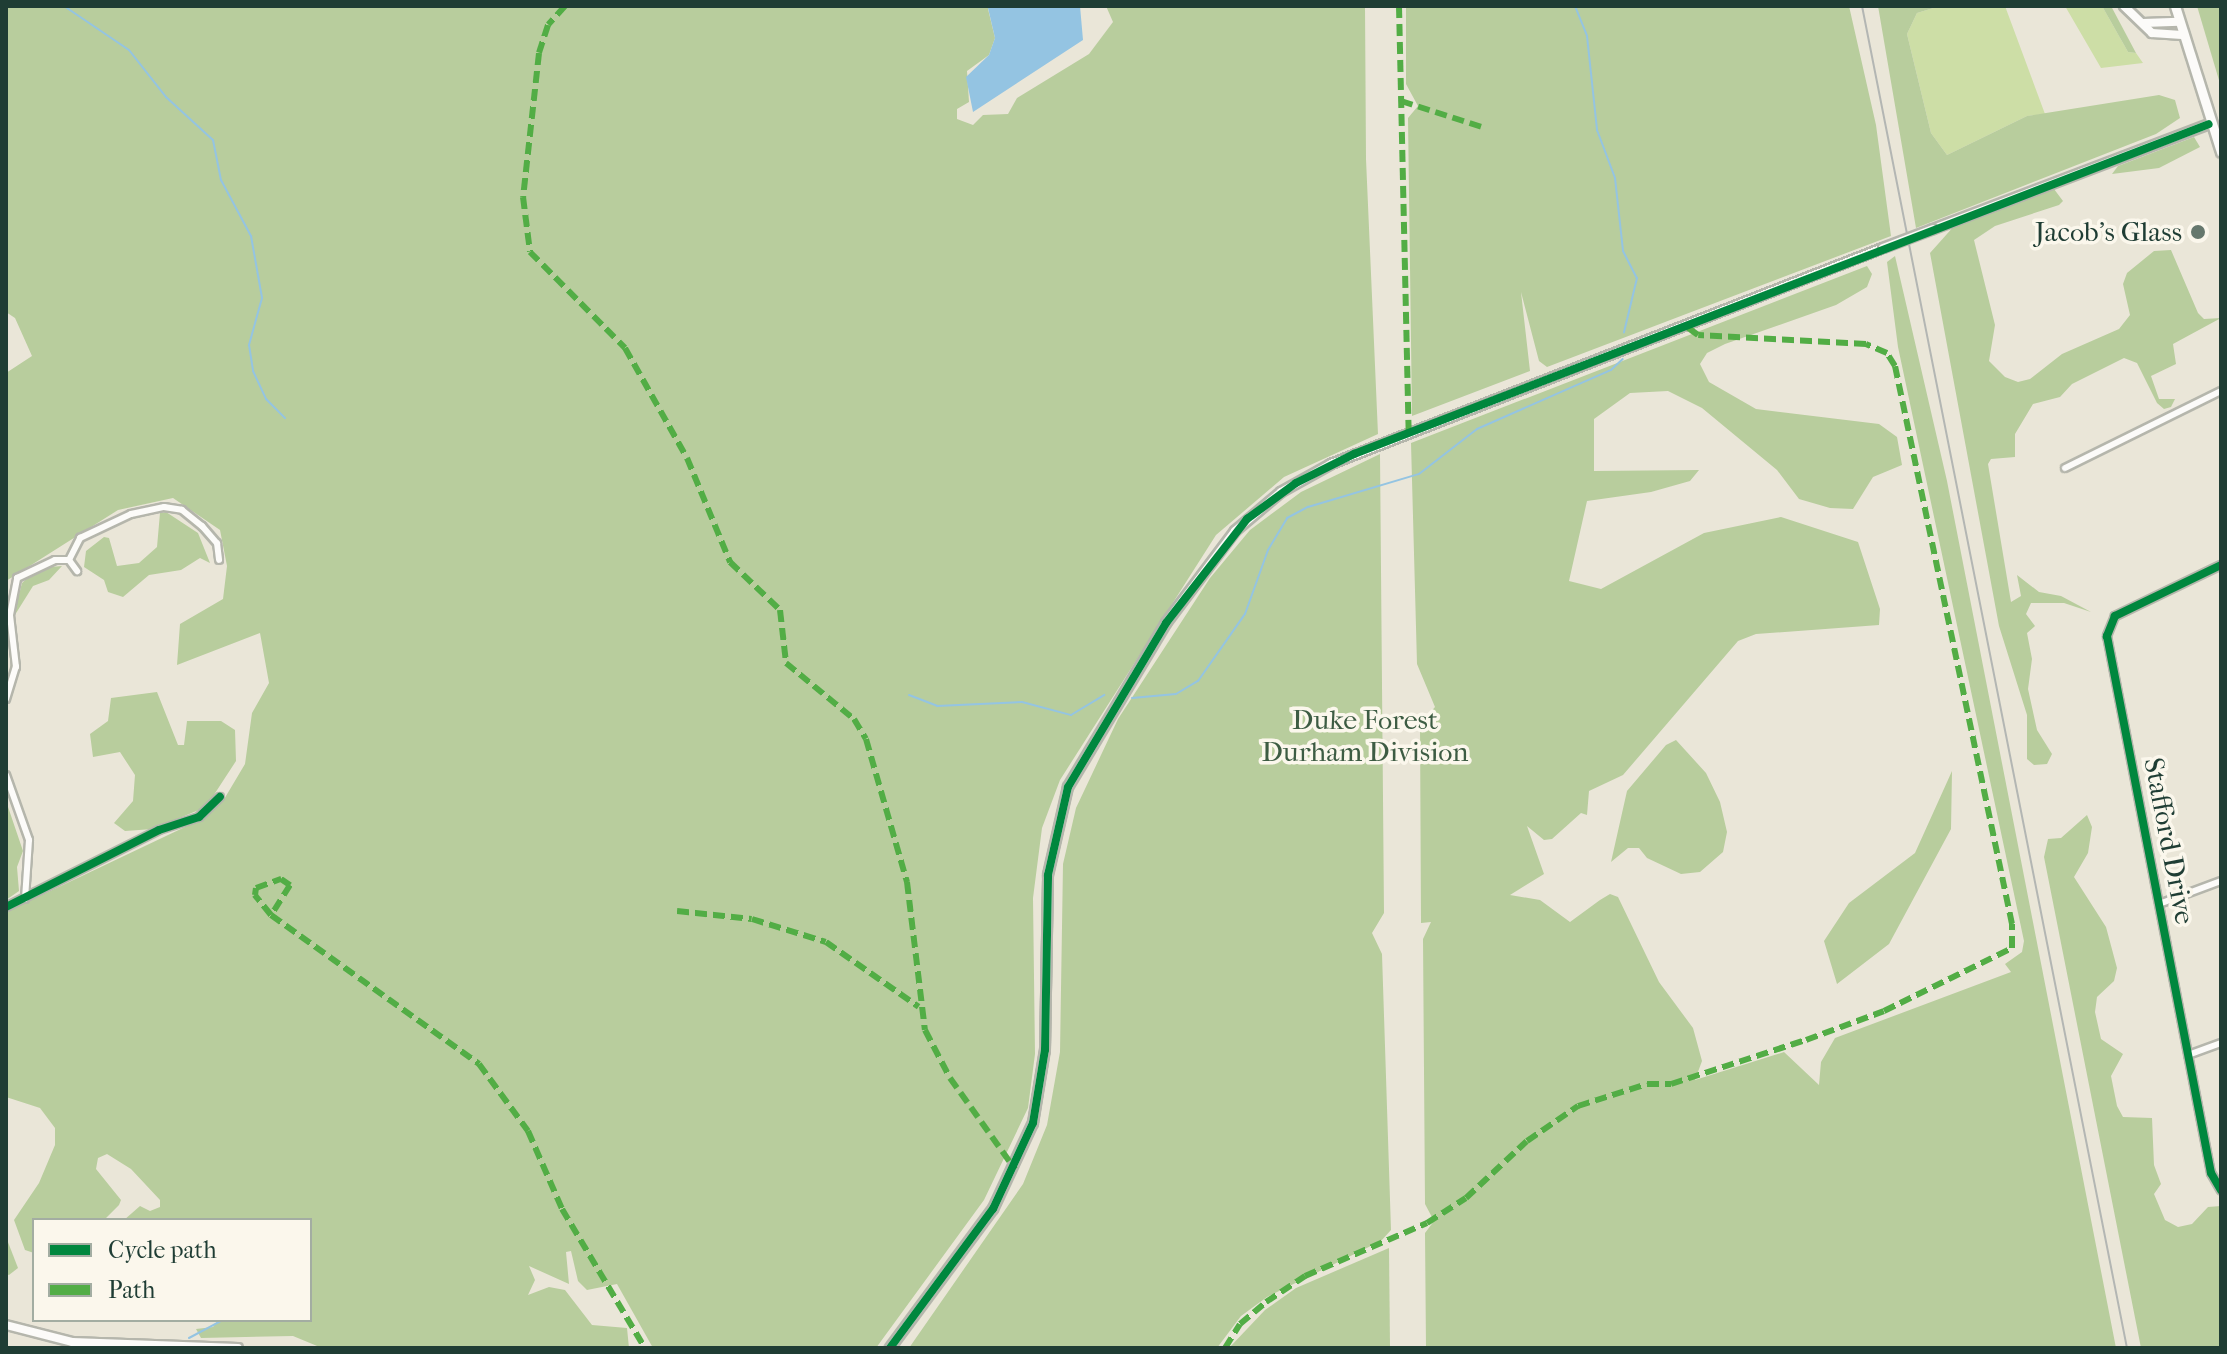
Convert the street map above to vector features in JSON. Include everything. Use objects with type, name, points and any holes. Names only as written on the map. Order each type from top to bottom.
[{"type":"main road","points":[[2175,6],[2209,124],[2221,152]]},
{"type":"street","points":[[2124,6],[2138,22],[2158,35],[2182,35]]},
{"type":"street","points":[[2138,22],[2179,22]]},
{"type":"street","points":[[890,1348],[993,1209],[1033,1123],[1045,1050],[1048,875],[1068,787],[1166,623],[1235,531],[1281,492],[1342,459],[2209,124]]},
{"type":"street","points":[[2065,468],[2221,391]]},
{"type":"street","points":[[69,560],[80,538],[131,514],[164,507],[182,510],[202,526],[217,543],[219,560]]},
{"type":"street","points":[[69,560],[77,571]]},
{"type":"street","points":[[6,699],[16,667],[10,615],[17,578],[34,566],[69,560]]},
{"type":"street","name":"Stafford Drive","points":[[2221,565],[2123,612],[2108,627],[2211,1173],[2221,1190]]},
{"type":"street","points":[[6,775],[29,840],[25,899]]},
{"type":"street","points":[[6,907],[159,830],[199,817],[220,797]]},
{"type":"street","points":[[2159,904],[2221,881]]},
{"type":"street","points":[[2188,1055],[2221,1043]]},
{"type":"street","points":[[6,1325],[85,1346],[238,1348]]},
{"type":"green space","points":[[6,6],[992,6],[988,9],[995,38],[989,55],[967,71],[969,102],[957,109],[957,119],[973,125],[983,115],[1008,114],[1017,98],[1089,54],[1113,22],[1106,6],[1365,6],[1366,159],[1378,434],[1284,477],[1216,535],[1060,780],[1042,828],[1033,898],[1035,1054],[1028,1108],[984,1200],[876,1348],[653,1348],[617,1284],[587,1290],[578,1281],[571,1251],[566,1252],[569,1284],[529,1266],[535,1280],[528,1295],[549,1287],[565,1290],[592,1325],[627,1328],[629,1348],[322,1348],[293,1336],[201,1338],[196,1329],[213,1327],[217,1322],[312,1322],[312,1218],[126,1218],[140,1206],[150,1211],[160,1207],[160,1200],[131,1169],[107,1154],[98,1158],[96,1169],[121,1200],[119,1205],[106,1218],[32,1218],[32,1252],[25,1250],[14,1220],[39,1183],[55,1145],[55,1128],[40,1108],[6,1097],[6,912],[206,817],[223,801],[245,764],[252,713],[269,683],[260,633],[177,665],[180,624],[223,599],[227,566],[220,530],[173,498],[118,510],[6,581],[6,373],[32,356],[15,318],[6,312]]},
{"type":"green space","points":[[1406,6],[1849,6],[1876,125],[1891,236],[1547,367],[1539,361],[1521,292],[1530,371],[1412,416],[1408,118],[1418,106],[1406,84]]},
{"type":"green space","points":[[1878,6],[1940,6],[1917,13],[1907,34],[1931,133],[1947,155],[2027,116],[2159,95],[2175,100],[2180,118],[2156,134],[1916,228]]},
{"type":"green space","points":[[1940,6],[2005,6],[2045,114],[2027,116],[1947,155],[1931,133],[1907,34],[1917,13]]},
{"type":"green space","points":[[2065,6],[2102,6],[2128,52],[2136,53],[2143,63],[2101,68]]},
{"type":"green space","points":[[2102,6],[2111,6],[2136,53],[2128,52]]},
{"type":"green space","points":[[2197,6],[2221,6],[2221,87]]},
{"type":"green space","points":[[2194,137],[2200,147],[2159,168],[2112,174],[2118,166]]},
{"type":"green space","points":[[2054,189],[2063,201],[2059,205],[1995,226],[1974,240],[1995,325],[1989,361],[2005,377],[2018,382],[2030,379],[2062,354],[2119,329],[2130,315],[2123,284],[2127,273],[2154,251],[2171,250],[2198,313],[2204,319],[2221,318],[2173,344],[2176,364],[2151,376],[2159,399],[2175,399],[2171,407],[2164,409],[2157,403],[2137,363],[2124,358],[2072,384],[2060,397],[2033,404],[2015,434],[2015,457],[1991,459],[1988,464],[2011,602],[2021,596],[2017,575],[2039,592],[2061,596],[2091,612],[2064,603],[2031,603],[2026,614],[2035,626],[2027,633],[2032,659],[2028,689],[2037,730],[2052,754],[2047,764],[2034,765],[2027,759],[2027,715],[1999,626],[1930,253],[1955,225]]},
{"type":"green space","points":[[1895,256],[1947,481],[2116,1348],[1426,1348],[1425,1233],[1434,1221],[1425,1204],[1423,939],[1431,922],[1421,923],[1420,724],[1435,707],[1417,664],[1411,443],[1867,266],[1872,274],[1867,287],[1836,305],[1725,344],[1707,353],[1700,364],[1709,382],[1756,409],[1879,424],[1897,437],[1902,465],[1873,477],[1853,509],[1830,508],[1799,499],[1777,470],[1702,408],[1668,391],[1630,393],[1594,419],[1594,471],[1699,470],[1690,481],[1651,492],[1587,501],[1569,581],[1601,589],[1704,533],[1781,517],[1858,542],[1880,609],[1879,625],[1756,634],[1738,641],[1623,775],[1589,791],[1587,815],[1581,813],[1552,839],[1544,840],[1527,826],[1544,874],[1510,895],[1540,900],[1570,922],[1610,894],[1618,897],[1659,982],[1693,1028],[1702,1061],[1695,1080],[1784,1052],[1819,1085],[1821,1062],[1835,1038],[2011,972],[2005,964],[2022,952],[2024,941],[1898,347],[1887,262]]},
{"type":"green space","name":"Duke Forest Durham Division","points":[[1380,454],[1384,913],[1372,933],[1382,954],[1391,1230],[1381,1241],[1267,1297],[1241,1316],[1217,1348],[909,1348],[1023,1184],[1047,1125],[1060,1052],[1063,864],[1076,808],[1118,719],[1210,578],[1250,530],[1301,492]]},
{"type":"green space","points":[[166,512],[198,533],[210,563],[200,558],[181,570],[149,575],[123,597],[108,592],[104,580],[84,567],[86,551],[104,537],[109,538],[117,566],[139,563],[157,547],[160,513]]},
{"type":"green space","points":[[62,566],[49,580],[33,586],[13,618],[22,583],[39,568]]},
{"type":"green space","points":[[157,692],[178,745],[184,745],[187,721],[221,721],[235,730],[236,761],[206,807],[153,829],[125,831],[114,823],[133,801],[135,775],[120,752],[93,757],[90,734],[108,721],[111,698]]},
{"type":"green space","points":[[1676,740],[1706,773],[1720,802],[1727,832],[1723,852],[1700,872],[1681,874],[1647,858],[1639,848],[1628,848],[1611,862],[1627,791],[1666,745]]},
{"type":"green space","points":[[1952,771],[1951,829],[1889,944],[1837,984],[1824,941],[1849,903],[1915,853]]},
{"type":"green space","points":[[6,801],[23,851],[17,867],[19,891],[6,900]]},
{"type":"green space","points":[[2087,815],[2092,827],[2088,853],[2074,877],[2106,927],[2117,968],[2114,981],[2097,997],[2095,1012],[2101,1039],[2123,1054],[2111,1076],[2117,1106],[2123,1117],[2152,1118],[2154,1165],[2161,1184],[2154,1194],[2165,1220],[2178,1227],[2192,1224],[2208,1207],[2221,1206],[2221,1348],[2141,1348],[2044,857],[2048,839],[2061,838]]},
{"type":"green space","points":[[6,1237],[18,1268],[9,1275],[6,1274]]},
{"type":"green space","points":[[1389,1248],[1390,1348],[1229,1348],[1265,1310],[1296,1288]]},
{"type":"water","points":[[1080,6],[1083,40],[973,112],[966,77],[989,55],[995,38],[988,8]]},
{"type":"waterway","points":[[64,6],[129,50],[166,97],[213,140],[221,180],[251,236],[262,298],[249,345],[253,371],[266,399],[285,418]]},
{"type":"waterway","points":[[1575,6],[1587,36],[1597,130],[1615,178],[1623,251],[1637,278],[1624,332]]},
{"type":"waterway","points":[[1132,698],[1176,694],[1198,681],[1245,614],[1268,550],[1287,518],[1308,507],[1419,474],[1477,429],[1611,370],[1623,359]]},
{"type":"waterway","points":[[909,695],[937,706],[1022,702],[1071,715],[1104,695]]},
{"type":"waterway","points":[[189,1338],[219,1322]]},
{"type":"railway","points":[[1862,6],[2127,1348]]},
{"type":"marked path","points":[[565,6],[548,25],[539,53],[523,197],[530,252],[625,348],[687,458],[730,562],[780,610],[786,663],[854,719],[866,739],[907,882],[925,1030],[950,1078],[1015,1169]]},
{"type":"marked path","points":[[1399,6],[1409,432]]},
{"type":"marked path","points":[[1401,101],[1482,127]]},
{"type":"marked path","points":[[1225,1348],[1240,1324],[1266,1302],[1305,1276],[1427,1223],[1466,1198],[1527,1141],[1578,1106],[1647,1084],[1671,1084],[1806,1040],[1884,1011],[2012,948],[2012,924],[1895,366],[1887,353],[1866,344],[1698,335],[1684,325]]},
{"type":"marked path","points":[[281,879],[290,885],[271,915],[255,895],[256,888],[281,879]]},
{"type":"marked path","points":[[677,911],[752,919],[826,942],[919,1007]]},
{"type":"marked path","points":[[271,915],[479,1064],[528,1131],[562,1209],[645,1348]]},
{"type":"cycle path","points":[[890,1348],[993,1209],[1033,1123],[1045,1050],[1048,875],[1068,787],[1166,623],[1247,519],[1296,483],[1354,454],[2209,124]]},
{"type":"cycle path","points":[[2221,565],[2115,616],[2107,636],[2211,1173],[2221,1190]]},
{"type":"cycle path","points":[[6,907],[159,830],[199,817],[220,797]]},
{"type":"place","name":"Jacob's Glass","points":[[2198,232]]}]
